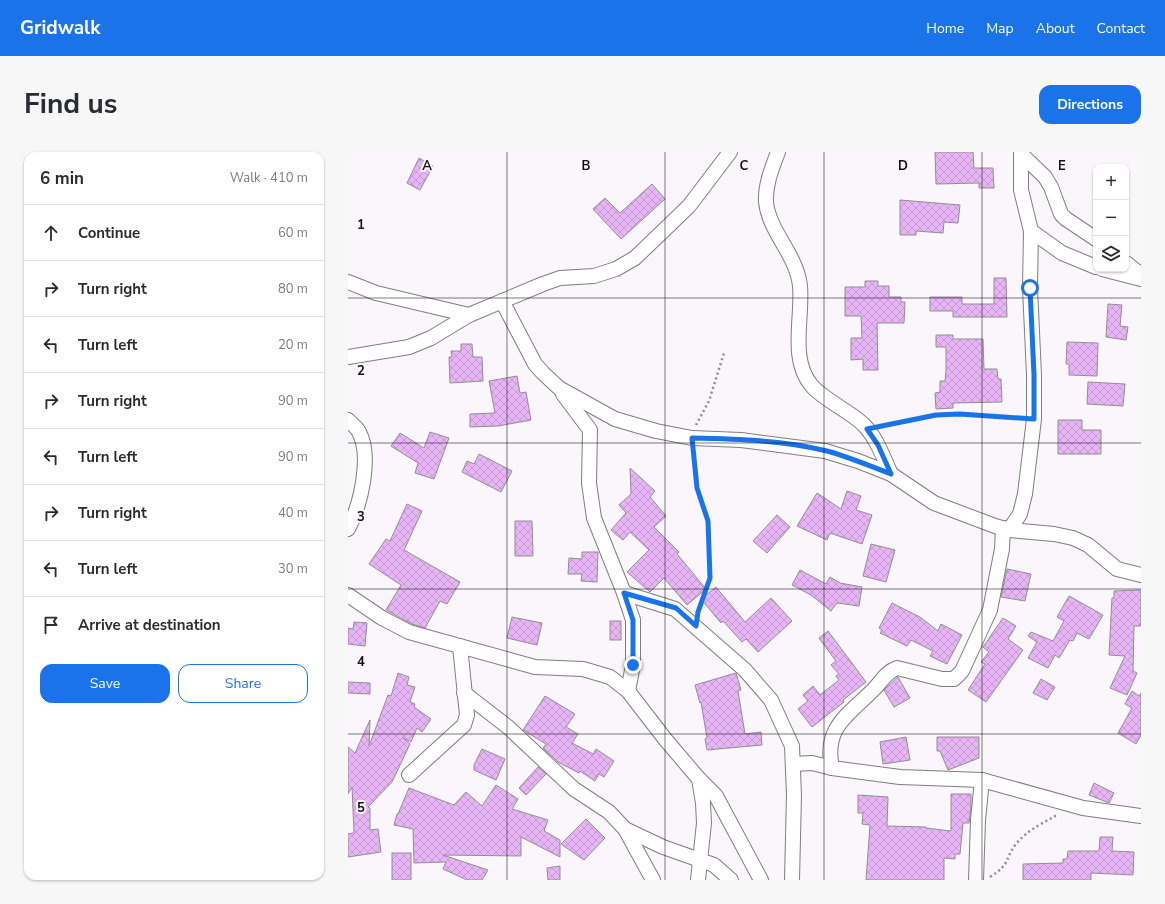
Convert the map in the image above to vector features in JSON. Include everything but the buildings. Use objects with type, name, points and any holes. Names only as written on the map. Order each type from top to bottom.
[{"type":"street","points":[[348,357],[409,347],[431,338],[469,315],[560,278],[594,276],[616,270],[635,258],[689,206],[730,152]]},
{"type":"street","points":[[778,152],[770,173],[766,202],[770,220],[788,252],[800,284],[799,349],[802,367],[812,386],[867,429],[878,445],[891,474]]},
{"type":"street","points":[[832,768],[829,747],[834,731],[844,716],[875,689],[891,670],[897,668],[942,679],[954,679],[962,671],[990,610],[1006,529],[1020,514],[1025,494],[1034,419],[1034,375],[1030,288],[1031,231],[1021,190],[1021,153]]},
{"type":"street","points":[[1021,153],[1045,177],[1051,187],[1061,214],[1066,220],[1093,237]]},
{"type":"street","points":[[1031,231],[1062,253],[1093,266]]},
{"type":"street","points":[[1129,265],[1141,275]]},
{"type":"street","points":[[1115,272],[1141,278]]},
{"type":"street","points":[[348,282],[376,293],[469,315]]},
{"type":"street","points":[[502,301],[535,364],[560,388],[590,430],[589,483],[594,518],[624,593],[633,620],[633,665],[628,691]]},
{"type":"street","points":[[560,388],[615,419],[656,431],[692,438],[741,440],[825,451],[858,461],[891,474],[934,503],[1006,529],[1054,534],[1073,538],[1088,546],[1117,569],[1141,575]]},
{"type":"street","points":[[348,420],[358,431],[363,444],[365,462],[357,508],[348,529]]},
{"type":"street","points":[[348,585],[350,597],[382,618],[409,632],[535,667],[583,669],[610,677],[628,691],[664,739],[716,796],[761,880]]},
{"type":"street","points":[[624,593],[676,608],[745,670],[771,700],[792,746],[794,831],[792,880]]},
{"type":"street","points":[[409,775],[464,725],[467,715],[460,646]]},
{"type":"street","points":[[464,693],[508,727],[562,780],[609,812],[625,829],[653,880]]},
{"type":"street","points":[[793,764],[812,762],[832,768],[900,777],[982,780],[1073,805],[1121,814],[1141,816]]},
{"type":"street","points":[[698,880],[704,823],[704,803],[699,779]]},
{"type":"street","points":[[981,879],[978,820],[982,780]]},
{"type":"street","points":[[625,829],[663,847],[714,865],[731,880]]},
{"type":"path","points":[[696,626],[698,612],[710,578],[708,521],[697,488],[692,438],[698,421],[709,401],[724,353]]},
{"type":"path","points":[[867,429],[936,415],[960,414],[1034,419]]},
{"type":"path","points":[[981,879],[1005,866],[1016,844],[1025,836],[1073,805]]},
{"type":"route","points":[[633,665],[633,620],[624,593],[676,608],[696,626],[698,612],[707,591],[710,578],[708,521],[697,488],[692,438],[741,440],[798,446],[825,451],[858,461],[891,474],[878,445],[867,429],[891,425],[920,417],[936,415],[960,414],[1034,419],[1034,375],[1030,288]]}]
